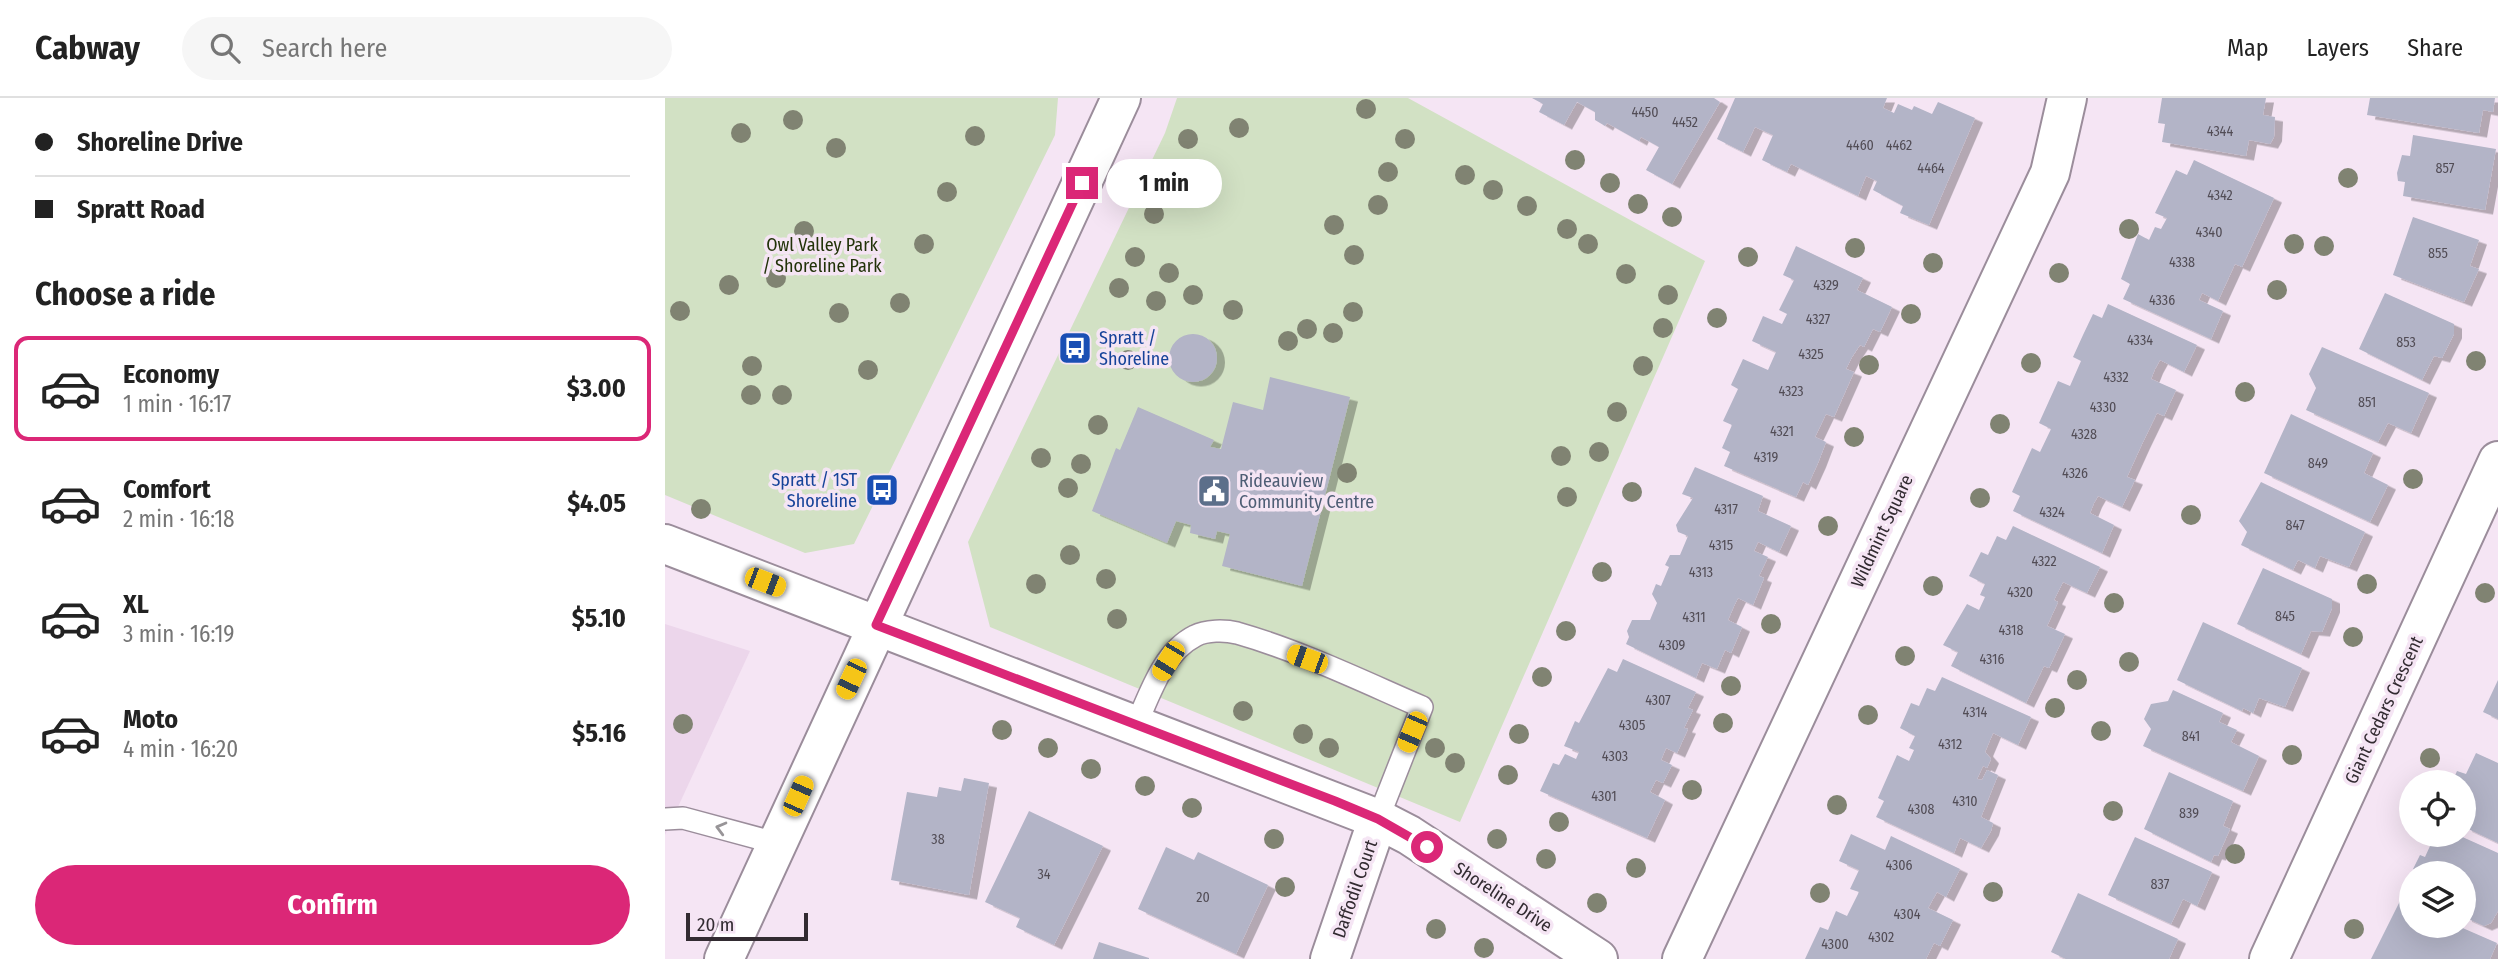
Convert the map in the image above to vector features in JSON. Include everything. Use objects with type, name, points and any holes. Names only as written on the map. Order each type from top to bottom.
[{"type":"street","points":[[724,959],[1121,98]]},
{"type":"street","name":"Wildmint Square","points":[[1682,959],[2050,173],[2067,98]]},
{"type":"street","name":"Giant Cedars Crescent","points":[[2269,959],[2498,461]]},
{"type":"street","name":"Shoreline Drive","points":[[665,544],[1378,819],[1409,835],[1598,959]]},
{"type":"street","name":"Daffodil Court","points":[[1330,959],[1378,819]]},
{"type":"lane","points":[[1136,725],[1168,661],[1182,644],[1196,635],[1208,632],[1234,633],[1331,668],[1422,707],[1378,819]]},
{"type":"lane","points":[[665,819],[683,818],[776,843]]},
{"type":"shaded area","points":[[665,624],[750,651],[665,835]]},
{"type":"green space","name":"Owl Valley Park / Shoreline Park","points":[[665,98],[1058,98],[1055,135],[854,544],[805,553],[665,495]]},
{"type":"green space","points":[[1177,98],[1408,98],[1705,261],[1460,822],[990,627],[968,542],[1165,133]]},
{"type":"building","points":[[1532,98],[1714,98],[1720,102],[1672,184],[1646,170],[1659,147],[1641,137],[1639,141],[1607,123],[1605,126],[1595,120],[1595,112],[1577,102],[1564,125],[1539,112],[1543,104]]},
{"type":"building","points":[[1735,98],[1887,98],[1883,108],[1894,113],[1898,104],[1912,110],[1914,106],[1932,114],[1938,102],[1975,118],[1929,225],[1900,213],[1903,206],[1873,190],[1877,181],[1866,176],[1858,196],[1791,164],[1787,172],[1762,160],[1773,135],[1755,127],[1743,152],[1717,139]]},
{"type":"building","points":[[2162,98],[2266,98],[2263,115],[2275,117],[2274,137],[2270,144],[2249,140],[2246,156],[2162,142],[2165,124],[2158,123]]},
{"type":"building","points":[[2370,98],[2495,98],[2493,112],[2483,110],[2479,133],[2367,115]]},
{"type":"building","points":[[2413,135],[2496,149],[2485,210],[2403,196],[2405,182],[2398,181],[2397,173],[2402,155],[2410,156]]},
{"type":"building","points":[[2194,160],[2274,198],[2242,267],[2235,264],[2218,301],[2202,293],[2199,300],[2223,311],[2211,339],[2123,299],[2130,284],[2121,279],[2138,234],[2149,240],[2155,227],[2161,229],[2167,218],[2155,213],[2176,170],[2187,175]]},
{"type":"building","points":[[2413,217],[2479,240],[2470,266],[2479,269],[2464,302],[2393,275]]},
{"type":"building","points":[[1796,246],[1863,278],[1857,290],[1892,307],[1880,332],[1873,329],[1864,347],[1860,345],[1852,357],[1846,369],[1854,372],[1834,417],[1826,414],[1815,437],[1826,442],[1818,463],[1808,485],[1803,482],[1796,497],[1724,466],[1730,452],[1722,448],[1732,425],[1723,421],[1738,389],[1731,385],[1743,359],[1768,370],[1776,352],[1752,341],[1763,316],[1782,324],[1787,314],[1779,310],[1794,280],[1783,275]]},
{"type":"building","points":[[2385,293],[2454,324],[2454,334],[2442,358],[2434,356],[2422,380],[2359,349]]},
{"type":"building","points":[[2108,304],[2197,345],[2184,372],[2160,360],[2155,369],[2151,379],[2176,390],[2164,416],[2157,413],[2142,444],[2127,477],[2135,480],[2122,507],[2098,496],[2094,503],[2090,513],[2114,525],[2102,553],[2013,511],[2020,496],[2012,492],[2032,448],[2040,452],[2051,429],[2039,423],[2058,381],[2070,386],[2081,361],[2073,357],[2083,335],[2093,314],[2102,318]]},
{"type":"building","points":[[1193,334],[1210,341],[1217,358],[1210,375],[1193,382],[1176,375],[1169,358],[1176,341]]},
{"type":"building","points":[[2322,347],[2429,393],[2411,433],[2388,423],[2378,442],[2306,410],[2316,388],[2309,374]]},
{"type":"building","name":"Rideauview Community Centre","points":[[1270,377],[1350,397],[1302,586],[1222,566],[1230,534],[1217,531],[1215,539],[1190,533],[1191,525],[1176,521],[1167,543],[1092,511],[1116,448],[1120,450],[1138,407],[1214,440],[1210,447],[1221,449],[1233,402],[1263,410]]},
{"type":"building","points":[[2291,414],[2373,453],[2364,473],[2388,485],[2370,522],[2264,473]]},
{"type":"building","points":[[1695,467],[1763,496],[1758,511],[1791,526],[1779,552],[1758,542],[1754,551],[1768,557],[1759,576],[1764,578],[1753,605],[1738,598],[1728,620],[1742,627],[1731,653],[1725,650],[1717,669],[1702,663],[1696,678],[1626,644],[1629,637],[1627,631],[1632,620],[1650,620],[1657,603],[1652,594],[1656,584],[1661,586],[1669,567],[1665,565],[1670,555],[1680,555],[1688,536],[1678,532],[1676,525],[1693,498],[1682,494]]},
{"type":"building","points":[[2261,482],[2365,532],[2349,567],[2320,556],[2315,568],[2298,560],[2293,570],[2241,545],[2247,532],[2239,521]]},
{"type":"building","points":[[2013,526],[2100,567],[2087,593],[2063,582],[2054,600],[2058,602],[2047,626],[2065,634],[2049,668],[2044,666],[2026,703],[1951,666],[1958,652],[1943,645],[1967,604],[1979,610],[1985,597],[1980,595],[1985,584],[1969,576],[1981,552],[1988,555],[1997,536],[2006,540]]},
{"type":"building","points":[[2263,568],[2332,599],[2332,608],[2322,632],[2311,631],[2301,654],[2237,624]]},
{"type":"building","points":[[2203,622],[2302,668],[2285,707],[2259,698],[2253,713],[2243,708],[2242,711],[2177,680]]},
{"type":"building","points":[[1623,659],[1696,692],[1688,708],[1693,710],[1684,728],[1688,729],[1677,753],[1666,748],[1661,760],[1672,765],[1663,783],[1656,780],[1650,792],[1665,800],[1647,838],[1540,791],[1553,763],[1559,765],[1565,754],[1576,759],[1579,752],[1564,746],[1575,721],[1579,723],[1608,668],[1617,672]]},
{"type":"building","points":[[1942,677],[2031,717],[2018,745],[1993,733],[1985,752],[1991,759],[1987,768],[1983,766],[1977,779],[1982,780],[1987,770],[1998,775],[1981,817],[1993,823],[1991,831],[1981,848],[1960,838],[1954,853],[1876,817],[1884,801],[1878,798],[1897,755],[1909,761],[1914,750],[1909,748],[1915,736],[1900,728],[1911,703],[1919,706],[1927,688],[1935,691]]},
{"type":"building","points":[[2498,680],[2498,719],[2483,712]]},
{"type":"building","points":[[2173,690],[2223,713],[2219,722],[2237,730],[2231,742],[2259,756],[2243,791],[2143,746],[2151,729],[2144,719],[2151,704],[2168,701]]},
{"type":"building","points":[[2476,753],[2498,763],[2498,843],[2476,833],[2476,770],[2468,770]]},
{"type":"building","points":[[2169,772],[2233,801],[2223,826],[2230,829],[2218,856],[2214,855],[2211,862],[2144,829]]},
{"type":"building","points":[[964,778],[989,783],[969,895],[891,880],[907,792],[937,797],[939,787],[961,791]]},
{"type":"building","points":[[1029,811],[1103,846],[1054,945],[1016,927],[1020,918],[985,902]]},
{"type":"building","points":[[1851,834],[1885,850],[1891,836],[1960,869],[1946,897],[1937,892],[1928,908],[1953,920],[1940,946],[1934,943],[1926,959],[1805,959],[1820,927],[1828,930],[1836,911],[1847,916],[1859,892],[1850,889],[1859,870],[1839,861]]},
{"type":"building","points":[[2135,837],[2212,872],[2197,906],[2183,899],[2171,924],[2108,895]]},
{"type":"building","points":[[2476,843],[2498,853],[2498,911],[2491,923],[2484,926],[2476,922],[2476,861],[2417,861],[2420,855],[2425,857],[2430,847],[2476,847]]},
{"type":"building","points":[[1166,847],[1194,860],[1198,852],[1268,885],[1236,954],[1138,909]]},
{"type":"building","points":[[2078,893],[2178,939],[2169,959],[2066,959],[2051,952]]},
{"type":"building","points":[[2399,903],[2399,938],[2476,938],[2476,934],[2497,943],[2490,959],[2371,959]]},
{"type":"building","points":[[1099,942],[1149,958],[1149,959],[1093,959]]},
{"type":"place","name":"Spratt / Shoreline","points":[[1075,348]]},
{"type":"place","name":"Spratt / 1ST Shoreline","points":[[882,490]]},
{"type":"place","name":"Rideauview Community Centre","points":[[1214,491]]},
{"type":"route","points":[[1082,183],[876,625],[1335,801],[1378,819],[1427,847]]}]
